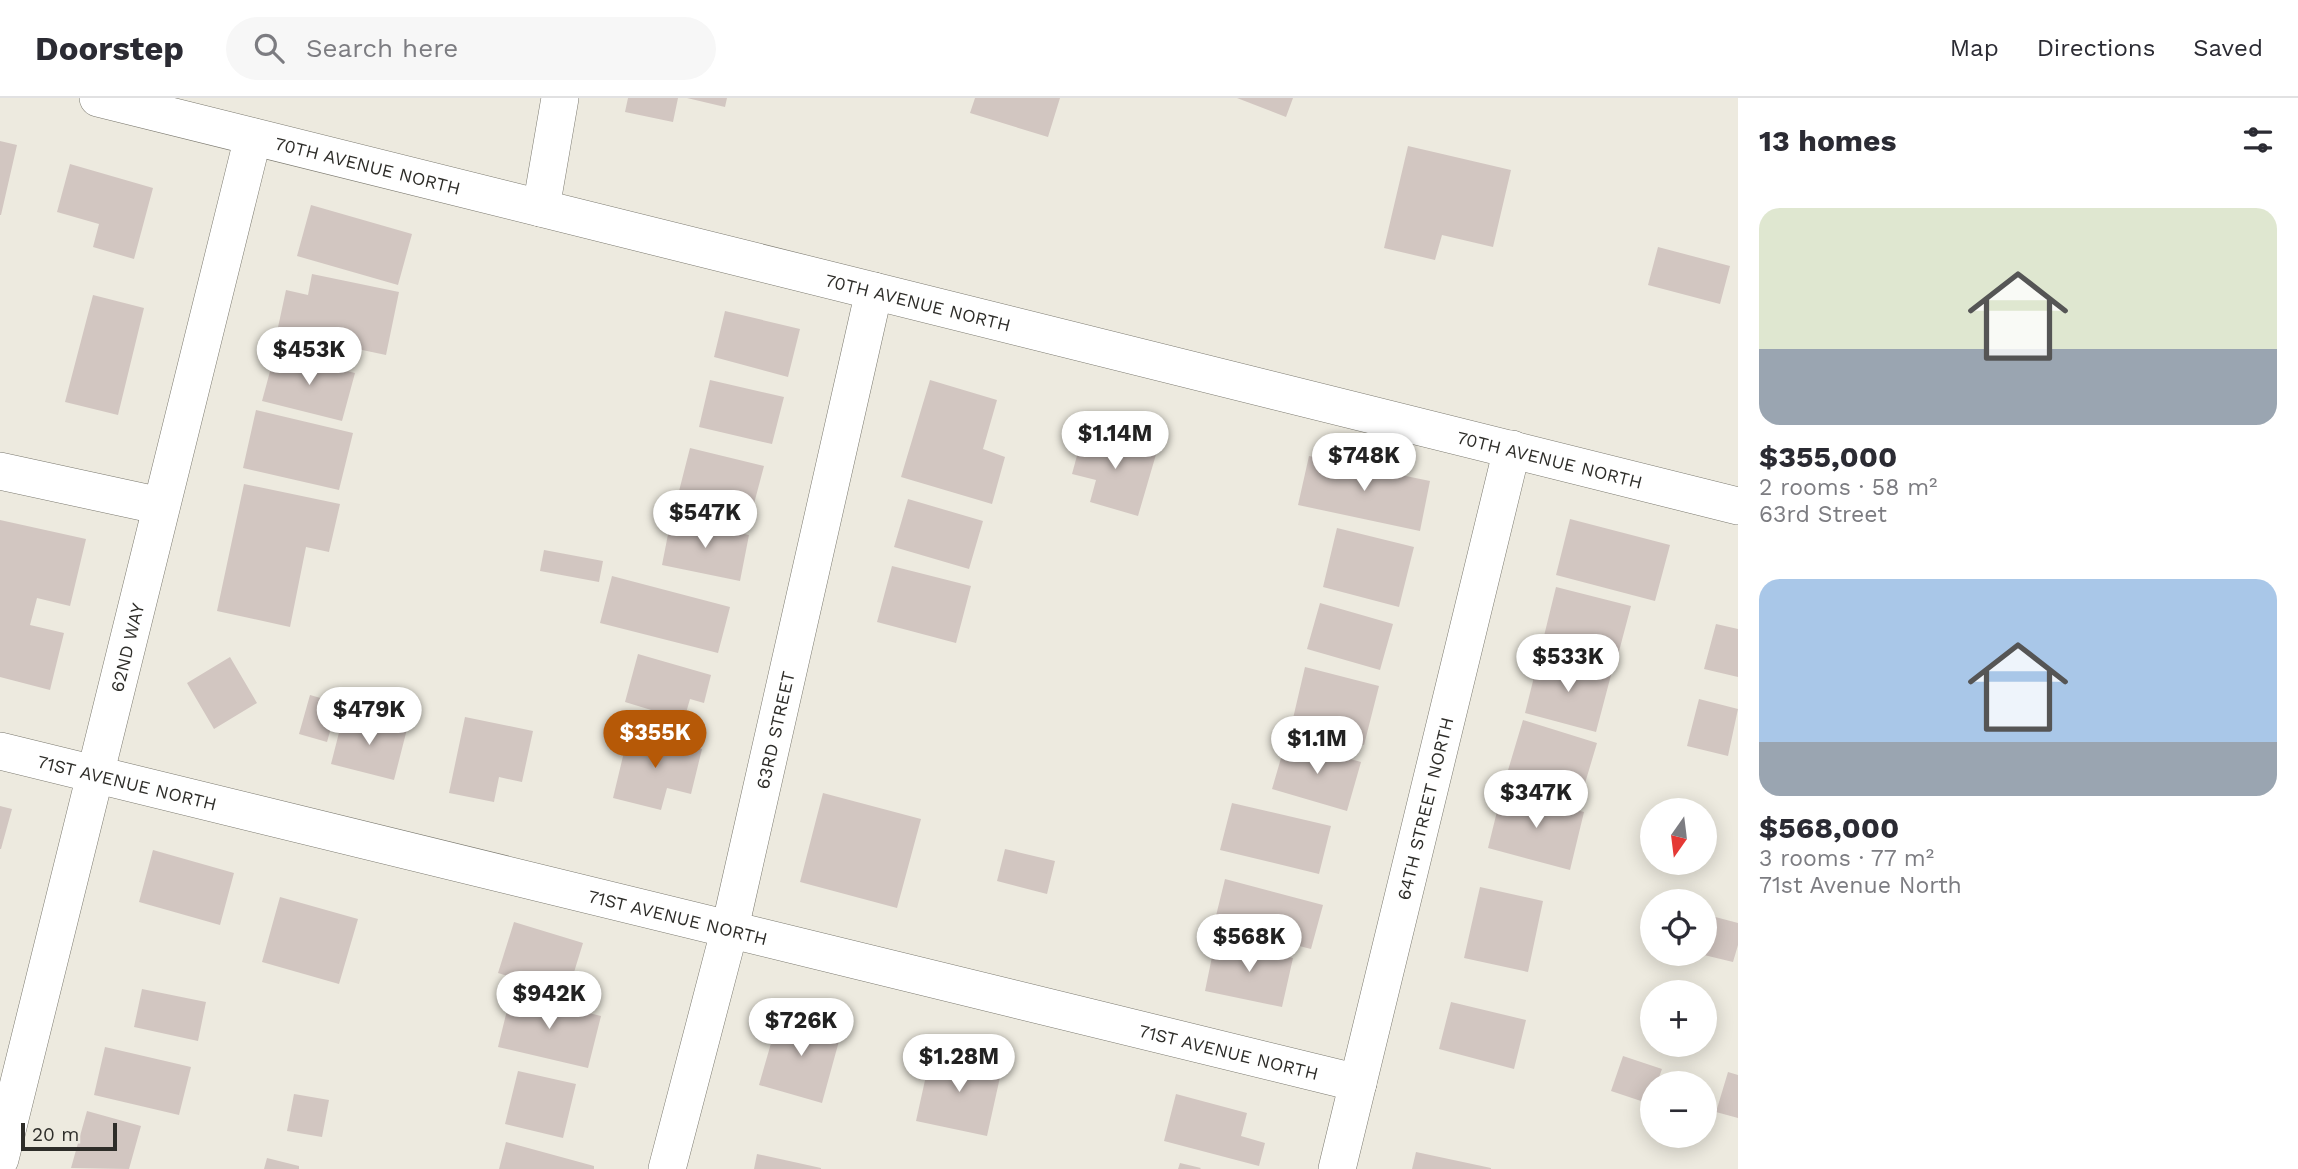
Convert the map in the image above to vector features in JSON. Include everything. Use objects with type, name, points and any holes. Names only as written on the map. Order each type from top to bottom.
[{"type":"street","name":"70TH AVENUE NORTH","points":[[98,98],[221,113],[253,137],[1738,506]]},
{"type":"street","points":[[541,208],[560,98]]},
{"type":"street","name":"62ND WAY","points":[[0,1159],[93,774],[253,137]]},
{"type":"street","name":"63RD STREET","points":[[667,1169],[730,928],[874,291]]},
{"type":"street","name":"64TH STREET NORTH","points":[[1337,1169],[1512,449]]},
{"type":"street","points":[[0,471],[161,506]]},
{"type":"street","name":"71ST AVENUE NORTH","points":[[0,751],[1358,1083]]},
{"type":"building","points":[[628,98],[678,98],[673,122],[625,112]]},
{"type":"building","points":[[687,98],[727,98],[725,107]]},
{"type":"building","points":[[975,98],[1060,98],[1048,137],[970,113]]},
{"type":"building","points":[[1237,98],[1293,98],[1286,117]]},
{"type":"building","points":[[0,141],[17,145],[1,215],[0,215]]},
{"type":"building","points":[[1408,146],[1511,170],[1493,247],[1442,235],[1435,260],[1384,248]]},
{"type":"building","points":[[70,164],[153,188],[134,259],[93,247],[99,224],[57,212]]},
{"type":"building","points":[[311,205],[412,234],[398,285],[297,256]]},
{"type":"building","points":[[1658,247],[1730,266],[1720,304],[1648,285]]},
{"type":"building","points":[[312,274],[399,292],[386,355],[277,332],[286,290],[308,295]]},
{"type":"building","points":[[93,295],[144,308],[118,415],[65,402]]},
{"type":"building","points":[[725,311],[800,329],[788,377],[714,357]]},
{"type":"building","points":[[275,353],[355,373],[342,421],[262,401]]},
{"type":"building","points":[[710,380],[784,397],[772,444],[699,427]]},
{"type":"building","points":[[930,380],[997,400],[983,449],[1005,457],[992,504],[901,477]]},
{"type":"building","points":[[256,410],[353,433],[339,490],[243,468]]},
{"type":"building","points":[[1084,430],[1157,451],[1138,516],[1090,502],[1096,480],[1072,474]]},
{"type":"building","points":[[690,448],[764,466],[751,515],[678,495]]},
{"type":"building","points":[[1309,456],[1430,481],[1420,531],[1298,505]]},
{"type":"building","points":[[244,484],[340,504],[329,552],[306,547],[290,627],[217,611]]},
{"type":"building","points":[[908,499],[983,521],[969,569],[894,547]]},
{"type":"building","points":[[671,519],[749,535],[740,581],[662,565]]},
{"type":"building","points":[[1570,519],[1670,545],[1655,601],[1556,575]]},
{"type":"building","points":[[0,520],[86,539],[70,606],[37,598],[30,625],[64,633],[50,690],[0,677]]},
{"type":"building","points":[[1337,528],[1414,547],[1399,607],[1323,587]]},
{"type":"building","points":[[544,550],[603,561],[599,582],[540,571]]},
{"type":"building","points":[[892,566],[971,586],[956,643],[877,622]]},
{"type":"building","points":[[612,576],[730,607],[718,653],[600,623]]},
{"type":"building","points":[[1556,587],[1631,606],[1618,655],[1544,636]]},
{"type":"building","points":[[1320,603],[1393,624],[1380,670],[1307,649]]},
{"type":"building","points":[[1716,624],[1738,629],[1738,677],[1704,669]]},
{"type":"building","points":[[638,654],[711,675],[704,703],[690,699],[684,720],[625,702]]},
{"type":"building","points":[[230,657],[257,703],[214,729],[187,683]]},
{"type":"building","points":[[1539,657],[1611,675],[1596,732],[1525,713]]},
{"type":"building","points":[[1305,667],[1379,686],[1364,745],[1291,727]]},
{"type":"building","points":[[310,695],[338,703],[327,742],[299,734]]},
{"type":"building","points":[[1699,699],[1738,709],[1728,756],[1687,746]]},
{"type":"building","points":[[344,713],[407,729],[394,780],[331,764]]},
{"type":"building","points":[[465,717],[533,731],[522,782],[499,777],[494,802],[449,793]]},
{"type":"building","points":[[1523,720],[1597,743],[1580,800],[1506,777]]},
{"type":"building","points":[[629,731],[702,749],[691,794],[667,788],[661,810],[613,798]]},
{"type":"building","points":[[1286,741],[1361,762],[1347,811],[1272,789]]},
{"type":"building","points":[[1502,791],[1584,812],[1570,870],[1488,848]]},
{"type":"building","points":[[823,793],[921,819],[897,908],[800,882]]},
{"type":"building","points":[[1232,803],[1331,826],[1319,874],[1220,850]]},
{"type":"building","points":[[0,806],[12,809],[1,849],[0,849]]},
{"type":"building","points":[[1005,849],[1055,861],[1047,894],[997,881]]},
{"type":"building","points":[[153,850],[234,873],[220,925],[139,902]]},
{"type":"building","points":[[1225,879],[1323,905],[1311,949],[1214,924]]},
{"type":"building","points":[[1480,887],[1543,901],[1528,972],[1464,958]]},
{"type":"building","points":[[280,897],[358,919],[339,984],[262,962]]},
{"type":"building","points":[[1717,917],[1738,923],[1738,945],[1733,962],[1717,958]]},
{"type":"building","points":[[514,922],[583,943],[567,995],[498,973]]},
{"type":"building","points":[[1215,942],[1293,958],[1282,1007],[1205,991]]},
{"type":"building","points":[[142,989],[206,1002],[198,1041],[134,1027]]},
{"type":"building","points":[[511,994],[601,1016],[588,1068],[498,1047]]},
{"type":"building","points":[[1451,1002],[1526,1020],[1514,1069],[1439,1049]]},
{"type":"building","points":[[780,1012],[842,1030],[822,1103],[759,1085]]},
{"type":"building","points":[[105,1047],[191,1067],[179,1115],[94,1095]]},
{"type":"building","points":[[931,1053],[1002,1068],[987,1136],[916,1121]]},
{"type":"building","points":[[1623,1056],[1662,1069],[1640,1071],[1640,1101],[1611,1091]]},
{"type":"building","points":[[518,1071],[576,1084],[563,1138],[505,1124]]},
{"type":"building","points":[[1728,1072],[1738,1075],[1738,1118],[1717,1112]]},
{"type":"building","points":[[294,1094],[329,1100],[322,1137],[287,1131]]},
{"type":"building","points":[[1176,1094],[1247,1113],[1241,1136],[1265,1143],[1259,1166],[1164,1141]]},
{"type":"building","points":[[87,1111],[141,1126],[129,1169],[71,1168]]},
{"type":"building","points":[[506,1142],[594,1166],[594,1169],[499,1169]]},
{"type":"building","points":[[1416,1152],[1491,1168],[1491,1169],[1412,1169]]},
{"type":"building","points":[[757,1154],[821,1168],[821,1169],[754,1169]]},
{"type":"building","points":[[267,1158],[299,1166],[299,1169],[264,1169]]},
{"type":"building","points":[[1180,1163],[1201,1168],[1178,1169]]}]
